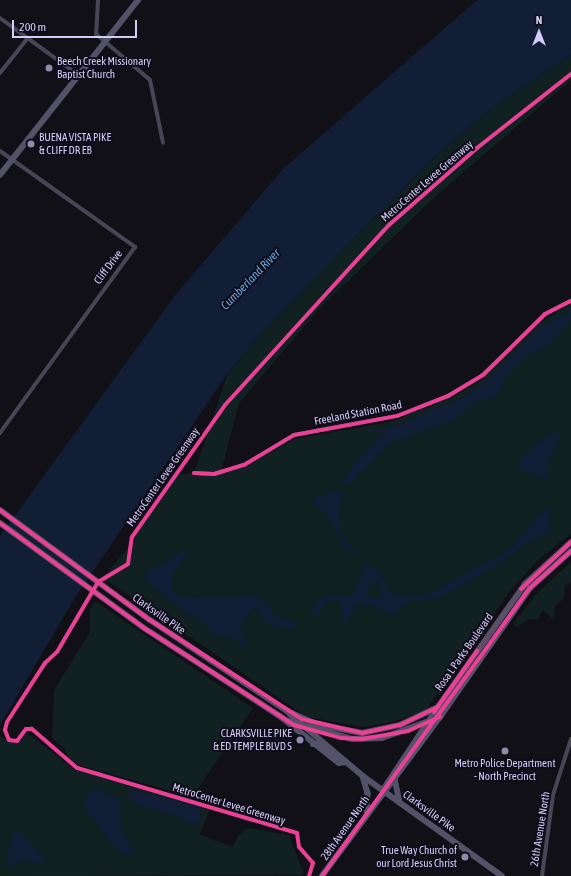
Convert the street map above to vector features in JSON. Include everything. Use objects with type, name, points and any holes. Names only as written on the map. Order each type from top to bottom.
[{"type":"main road","points":[[0,175],[77,74],[138,0]]},
{"type":"main road","name":"Clarksville Pike","points":[[0,510],[114,593],[287,711],[363,776],[502,876]]},
{"type":"main road","name":"Clarksville Pike","points":[[0,523],[108,602],[280,716],[313,744],[339,763],[345,760]]},
{"type":"main road","name":"Rosa L Parks Boulevard","points":[[383,790],[438,707],[525,584],[571,542]]},
{"type":"main road","name":"Rosa L Parks Boulevard","points":[[383,790],[396,778],[530,588],[571,551]]},
{"type":"main road","points":[[287,711],[319,725],[362,733],[400,725],[438,707]]},
{"type":"main road","points":[[280,716],[310,730],[362,739],[382,738],[426,725],[440,717]]},
{"type":"main road","points":[[363,776],[368,793],[367,812]]},
{"type":"main road","points":[[396,778],[400,802]]},
{"type":"main road","name":"28th Avenue North","points":[[322,876],[383,790]]},
{"type":"street","points":[[98,0],[94,28],[103,43],[150,80],[163,143]]},
{"type":"street","points":[[0,18],[77,74]]},
{"type":"street","points":[[0,73],[27,39]]},
{"type":"street","name":"Cliff Drive","points":[[0,151],[135,247],[0,433]]},
{"type":"street","name":"Freeland Station Road","points":[[194,473],[214,474],[244,465],[294,435],[397,416],[454,393],[483,375],[545,314],[571,300]]},
{"type":"street","name":"26th Avenue North","points":[[542,876],[553,795],[569,755],[571,739]]},
{"type":"shaded area","points":[[571,55],[571,80],[438,194],[319,309],[239,403],[221,472],[248,466],[294,439],[390,422],[451,398],[481,381],[539,323],[571,304],[571,534],[539,559],[510,591],[426,710],[393,722],[363,727],[307,717],[103,578],[129,546],[176,475],[194,473],[228,373],[269,325],[430,161],[492,108]]},
{"type":"shaded area","points":[[571,562],[571,583],[565,585],[564,598],[555,606],[554,620],[543,610],[537,620],[530,619],[516,627],[513,624],[537,593]]},
{"type":"shaded area","points":[[95,601],[253,708],[192,797],[72,763],[67,758],[65,749],[52,738],[54,690],[90,632],[90,609]]},
{"type":"shaded area","points":[[27,733],[75,770],[210,808],[200,835],[233,847],[239,834],[249,828],[289,835],[304,875],[0,876],[0,737],[17,744]]},
{"type":"water","name":"Cumberland River","points":[[477,0],[571,0],[571,55],[492,108],[430,161],[269,325],[228,373],[76,596],[0,725],[0,536],[176,294],[284,168]]},
{"type":"water","points":[[571,310],[571,321],[550,344],[525,358],[504,379],[501,390],[495,397],[472,403],[456,419],[389,444],[348,486],[342,484],[352,466],[385,432],[361,431],[389,428],[462,398],[484,384],[538,329]]},
{"type":"water","points":[[554,431],[562,435],[546,465],[547,481],[516,468],[524,454]]},
{"type":"water","points":[[337,490],[343,493],[338,521],[342,536],[361,560],[342,545],[328,516],[314,504],[315,497]]},
{"type":"water","points":[[549,508],[549,525],[553,532],[523,545],[500,563],[438,599],[408,602],[392,616],[374,606],[357,604],[344,628],[340,600],[328,601],[316,615],[311,614],[317,602],[326,596],[354,595],[365,563],[380,572],[388,590],[398,596],[429,594],[511,548],[544,510]],"holes":[[[378,581],[382,597],[367,598],[368,587]]]},
{"type":"water","points":[[186,548],[188,552],[172,576],[173,591],[180,597],[255,596],[266,603],[273,615],[294,622],[298,630],[272,626],[263,620],[256,606],[240,625],[248,650],[232,636],[213,636],[202,620],[187,614],[144,579],[147,570],[163,565]]},
{"type":"water","points":[[98,788],[121,801],[122,829],[135,855],[118,852],[85,809],[85,795]]},
{"type":"water","points":[[131,790],[194,805],[200,809],[201,819],[193,826],[177,816],[134,804],[127,793]]},
{"type":"water","points":[[15,827],[45,859],[44,864],[24,860],[10,867],[7,854]]},
{"type":"cycle path","name":"MetroCenter Levee Greenway","points":[[309,876],[313,863],[299,847],[297,833],[77,768],[32,729],[26,729],[17,741],[9,740],[5,730],[7,722],[45,663],[57,652],[98,582],[128,564],[132,537],[225,405],[389,225],[477,148],[571,74]]},
{"type":"cycle path","points":[[194,473],[214,474],[244,465],[294,435],[397,416],[448,396],[483,375],[545,314],[571,301]]},
{"type":"cycle path","points":[[0,510],[150,620],[302,719],[362,733],[400,725],[438,707]]},
{"type":"cycle path","points":[[0,523],[144,628],[294,725],[341,738],[362,739],[408,731],[440,717]]},
{"type":"cycle path","points":[[521,589],[571,542]]},
{"type":"cycle path","points":[[322,876],[530,588],[571,551]]},
{"type":"cycle path","points":[[434,712],[477,651]]},
{"type":"place","name":"Beech Creek Missionary Baptist Church","points":[[49,68]]},
{"type":"place","name":"BUENA VISTA PIKE & CLIFF DR EB","points":[[31,144]]},
{"type":"place","name":"CLARKSVILLE PIKE & ED TEMPLE BLVD S","points":[[300,740]]},
{"type":"place","name":"Metro Police Department - North Precinct","points":[[505,751]]},
{"type":"place","name":"True Way Church of our Lord Jesus Christ","points":[[465,857]]}]
